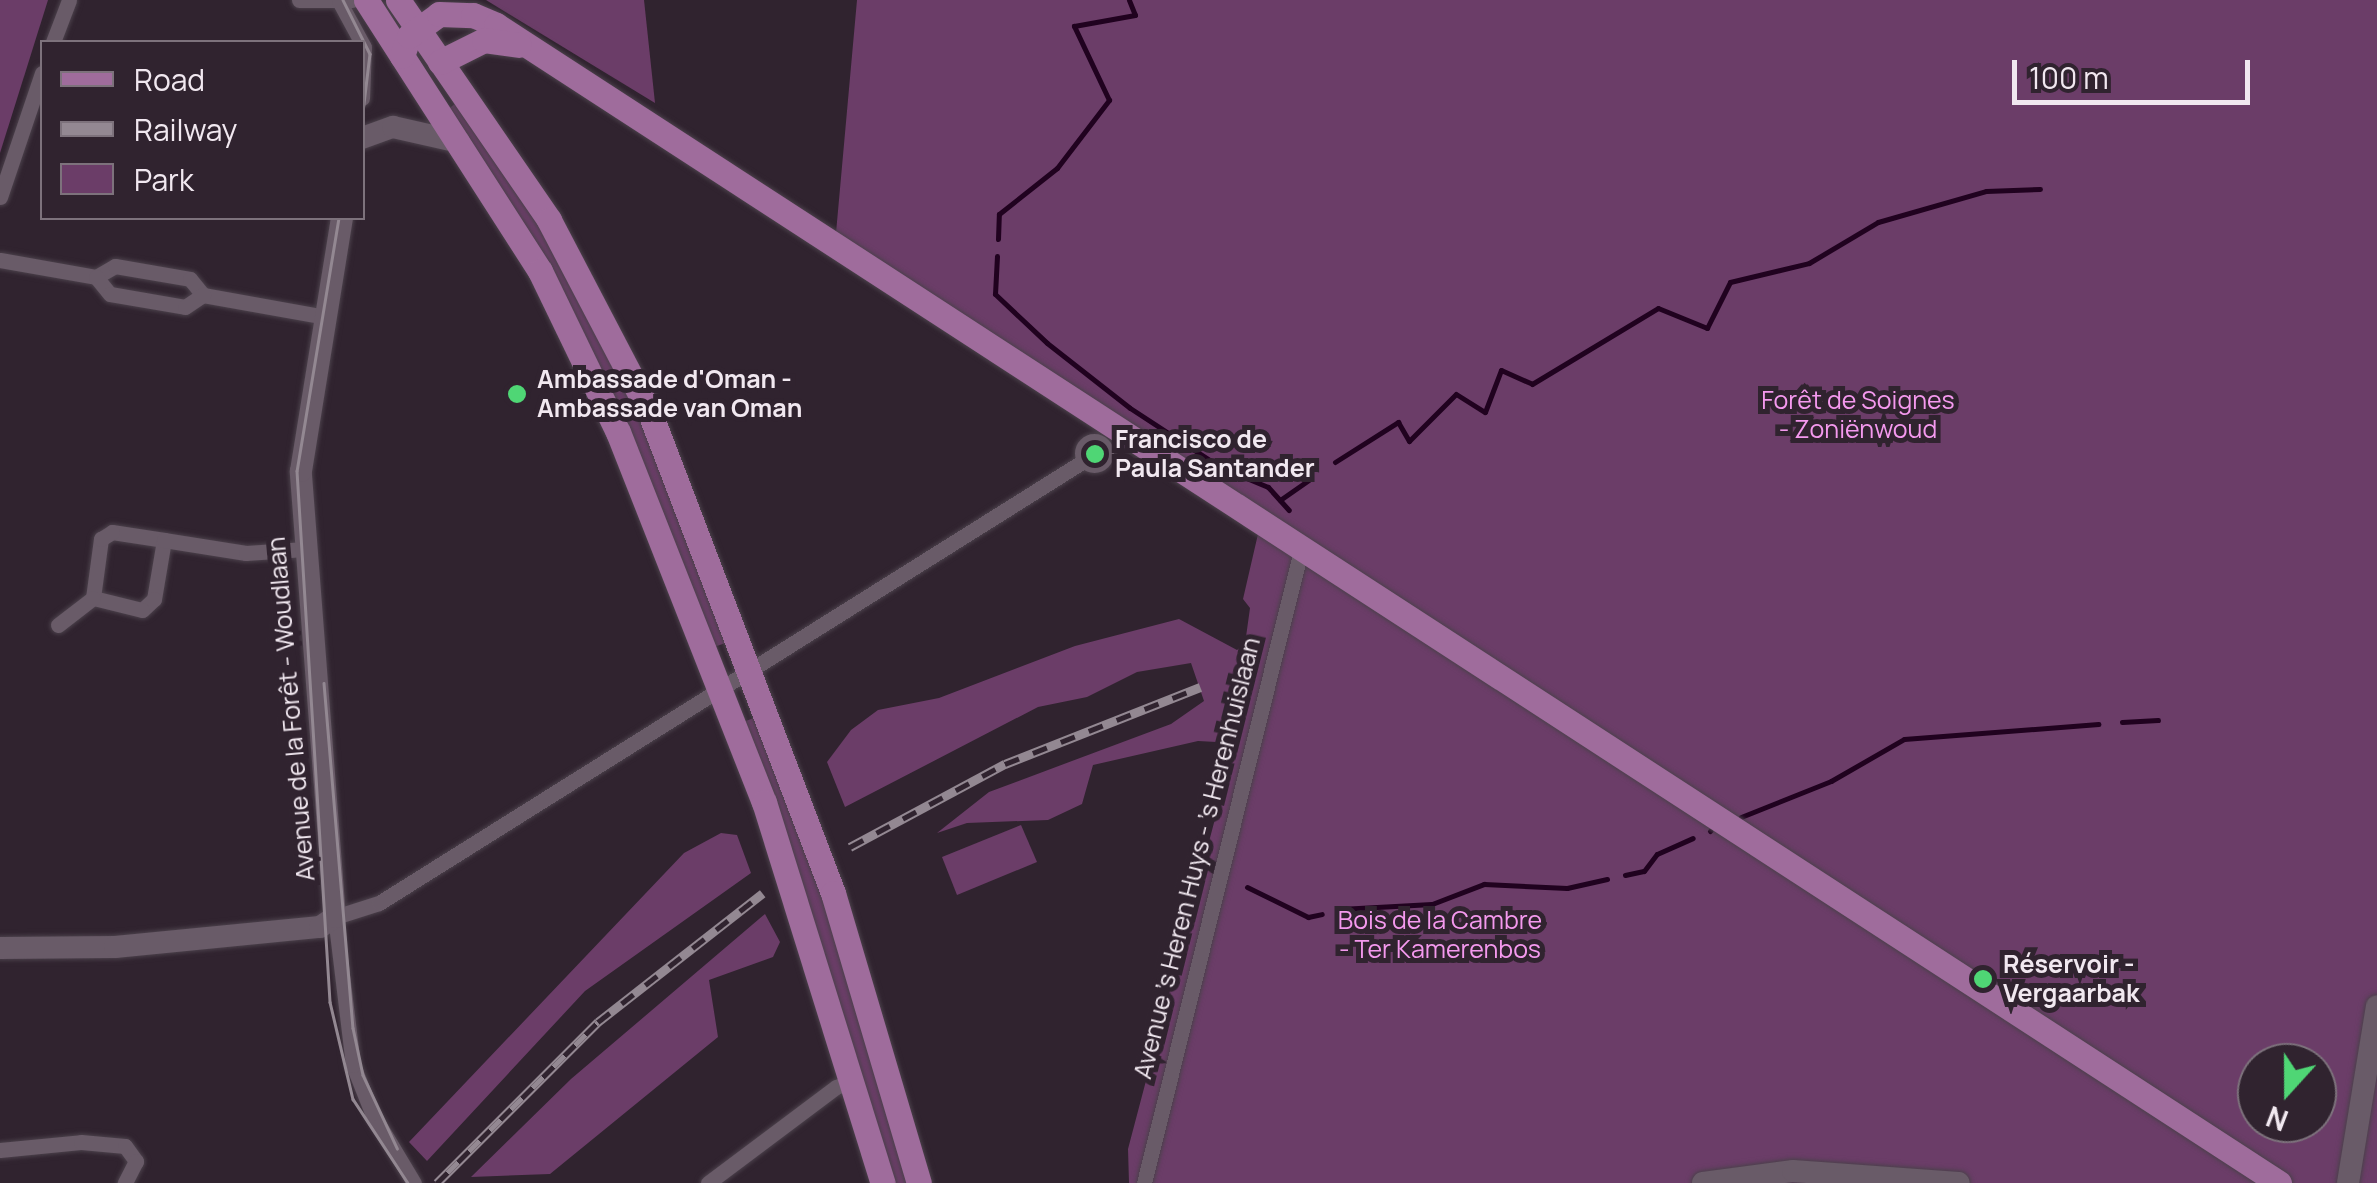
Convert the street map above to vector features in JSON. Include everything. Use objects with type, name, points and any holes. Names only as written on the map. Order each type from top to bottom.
[{"type":"main road","points":[[366,0],[458,142],[582,350],[722,688],[854,1080],[883,1183]]},
{"type":"main road","points":[[398,0],[514,162],[605,319],[701,533],[844,926],[919,1183]]},
{"type":"main road","points":[[402,56],[418,28],[439,14],[473,15],[1302,546],[2280,1183]]},
{"type":"main road","points":[[402,56],[440,62],[484,40],[524,46]]},
{"type":"street","points":[[55,40],[69,0]]},
{"type":"street","points":[[298,0],[352,0]]},
{"type":"street","points":[[339,1],[361,40]]},
{"type":"street","points":[[0,197],[40,80]]},
{"type":"street","points":[[365,137],[393,127],[458,142]]},
{"type":"street","name":"Avenue de la Forêt - Woudlaan","points":[[342,220],[302,454],[305,549],[335,917],[353,1065],[372,1113],[413,1182]]},
{"type":"street","points":[[0,260],[96,277],[115,266],[190,279],[203,295],[325,317]]},
{"type":"street","points":[[96,277],[110,294],[185,307],[203,295]]},
{"type":"street","points":[[0,948],[180,941],[320,927],[335,917],[379,903],[1082,462]]},
{"type":"street","points":[[58,625],[94,598],[105,533],[246,553],[305,549]]},
{"type":"street","points":[[94,598],[149,606],[164,540]]},
{"type":"street","name":"Avenue 's Heren Huys - 's Herenhuislaan","points":[[1144,1183],[1302,546]]},
{"type":"street","points":[[2348,1183],[2377,1006]]},
{"type":"street","points":[[708,1183],[836,1087],[854,1080]]},
{"type":"street","points":[[0,1150],[82,1142],[126,1146],[136,1161],[125,1183]]},
{"type":"street","points":[[1704,1183],[1827,1171],[1959,1183]]},
{"type":"green space","points":[[0,0],[48,0],[0,153]]},
{"type":"green space","points":[[486,0],[644,0],[655,103]]},
{"type":"green space","name":"Forêt de Soignes - Zoniënwoud","points":[[857,0],[2377,0],[2377,1183],[1129,1183],[1128,1149],[1235,743],[1198,741],[1093,765],[1082,804],[1048,820],[967,823],[937,833],[989,792],[1171,724],[1204,701],[1191,663],[1137,672],[1087,697],[1038,707],[845,807],[827,762],[851,730],[878,710],[939,698],[1075,646],[1179,619],[1237,650],[1245,644],[1250,608],[1243,599],[1261,521],[835,244]]},
{"type":"green space","points":[[460,100],[529,199],[619,365],[734,640],[714,647],[447,110]]},
{"type":"green space","points":[[762,715],[799,818],[911,1183],[890,1183],[743,722]]},
{"type":"green space","points":[[1021,825],[1037,862],[957,895],[942,857]]},
{"type":"green space","points":[[721,833],[737,835],[751,873],[585,991],[427,1161],[409,1142],[684,853]]},
{"type":"green space","points":[[765,914],[780,942],[773,957],[709,980],[718,1037],[550,1174],[471,1177],[571,1079]]},
{"type":"waterway","points":[[998,239],[999,214],[1057,168],[1109,100],[1074,26],[1135,15],[1129,0]]},
{"type":"waterway","points":[[1335,462],[1398,422],[1409,441],[1456,394],[1485,412],[1501,370],[1532,384],[1658,308],[1707,328],[1730,282],[1809,263],[1878,222],[1986,191],[2040,189]]},
{"type":"waterway","points":[[997,256],[995,294],[1047,343],[1130,408],[1220,467],[1268,487],[1289,510]]},
{"type":"waterway","points":[[1280,500],[1309,480]]},
{"type":"waterway","points":[[2122,722],[2158,720]]},
{"type":"waterway","points":[[1741,817],[1831,781],[1904,739],[2098,724]]},
{"type":"waterway","points":[[1625,875],[1644,871],[1657,854],[1693,838]]},
{"type":"waterway","points":[[1340,909],[1432,904],[1484,884],[1567,888],[1607,879]]},
{"type":"waterway","points":[[1247,887],[1308,917],[1322,914]]},
{"type":"tram line","points":[[343,0],[363,40]]},
{"type":"tram line","points":[[365,44],[370,54],[365,95]]},
{"type":"tram line","points":[[339,220],[297,471],[330,1002],[353,1099],[408,1183]]},
{"type":"tram line","points":[[324,683],[353,1028],[363,1075],[397,1148]]},
{"type":"railway","points":[[850,847],[1005,764],[1200,687]]},
{"type":"railway","points":[[437,1183],[598,1022],[763,893]]},
{"type":"place","name":"Ambassade d'Oman - Ambassade van Oman","points":[[517,394]]},
{"type":"place","name":"Francisco de Paula Santander","points":[[1095,454]]},
{"type":"place","name":"Réservoir - Vergaarbak","points":[[1983,979]]},
{"type":"park label","name":"Bois de la Cambre - Ter Kamerenbos","points":[[1440,936]]}]
